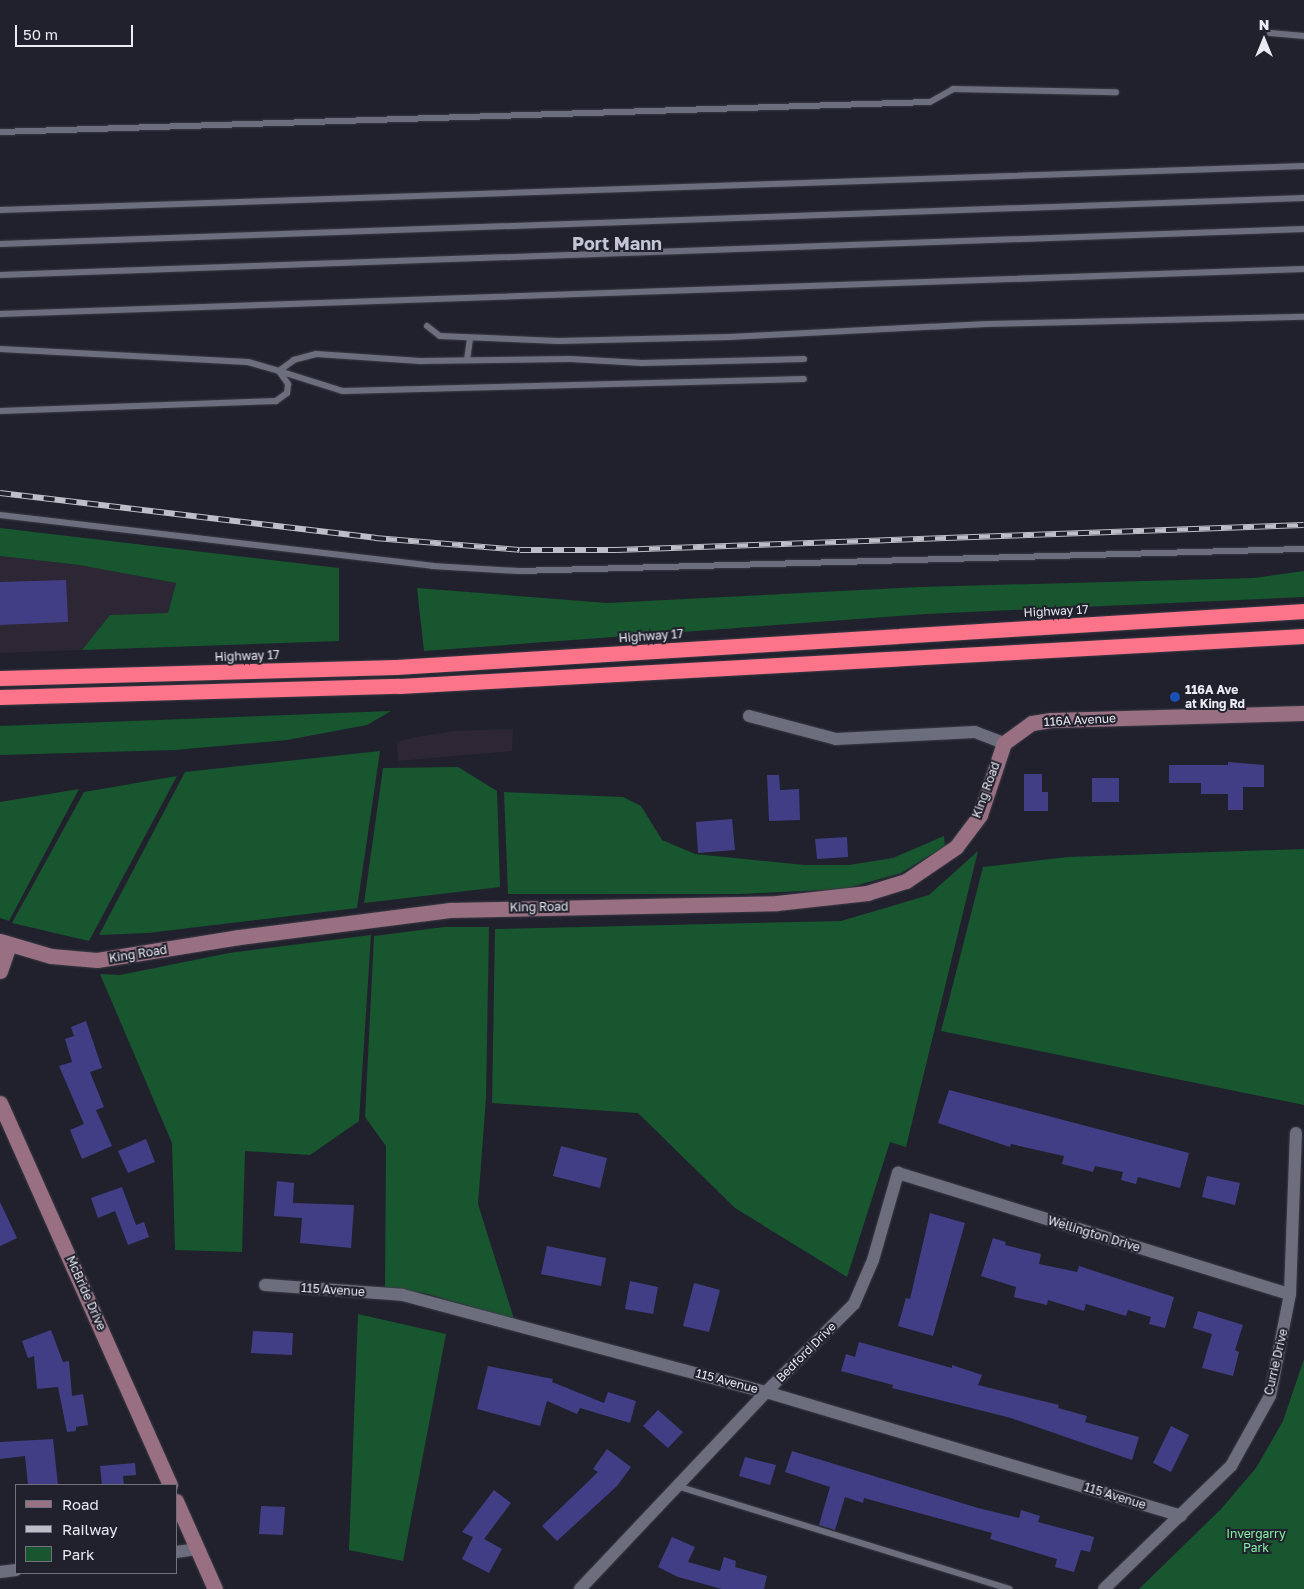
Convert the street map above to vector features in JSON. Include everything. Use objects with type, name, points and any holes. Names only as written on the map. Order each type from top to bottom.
[{"type":"highway","name":"Highway 17","points":[[0,678],[396,667],[1304,611]]},
{"type":"highway","points":[[0,696],[399,686],[1304,636]]},
{"type":"street","name":"116A Avenue","points":[[1004,743],[1032,723],[1051,720],[1304,713]]},
{"type":"street","points":[[749,716],[836,739],[975,732],[1004,743]]},
{"type":"street","name":"King Road","points":[[4,943],[51,956],[97,960],[239,936],[450,910],[777,903],[867,893],[923,872],[943,858],[966,836],[980,815],[1004,743]]},
{"type":"street","points":[[0,971],[4,943]]},
{"type":"street","name":"McBride Drive","points":[[0,1103],[170,1484]]},
{"type":"street","name":"Currie Drive","points":[[1104,1589],[1231,1466],[1270,1396],[1290,1294],[1296,1133]]},
{"type":"street","name":"Wellington Drive","points":[[898,1173],[1290,1294]]},
{"type":"street","name":"Bedford Drive","points":[[581,1589],[766,1392],[854,1304],[874,1260],[898,1173]]},
{"type":"street","name":"115 Avenue","points":[[265,1285],[403,1295],[766,1392],[1181,1516]]},
{"type":"street","points":[[178,1506],[215,1589]]},
{"type":"street","points":[[178,1552],[197,1549]]},
{"type":"street","points":[[0,1572],[15,1570]]},
{"type":"lane","points":[[1270,33],[1304,36]]},
{"type":"lane","points":[[0,132],[930,102],[953,88],[1116,92]]},
{"type":"lane","points":[[0,210],[1304,166]]},
{"type":"lane","points":[[0,244],[1304,198]]},
{"type":"lane","points":[[0,275],[1304,229]]},
{"type":"lane","points":[[0,314],[1304,269]]},
{"type":"lane","points":[[427,326],[440,336],[558,340],[719,337],[882,327],[1304,317]]},
{"type":"lane","points":[[466,360],[470,338]]},
{"type":"lane","points":[[0,349],[248,362],[343,391],[804,379]]},
{"type":"lane","points":[[279,372],[294,360],[316,354],[420,361],[570,359],[642,363],[804,359]]},
{"type":"lane","points":[[0,411],[276,401],[287,393],[288,384],[279,372]]},
{"type":"lane","points":[[0,515],[432,566],[519,571],[1304,549]]},
{"type":"lane","points":[[678,1486],[1009,1589]]},
{"type":"shaded area","points":[[0,556],[79,565],[176,583],[168,613],[110,615],[82,650],[0,653]]},
{"type":"shaded area","points":[[513,729],[512,751],[398,761],[397,742],[411,738],[453,731]]},
{"type":"green space","points":[[0,528],[339,568],[339,641],[82,650],[110,615],[168,613],[176,583],[79,565],[0,556]]},
{"type":"green space","points":[[1304,571],[1304,597],[926,614],[424,651],[417,588],[607,603],[920,587],[1254,578]]},
{"type":"green space","points":[[391,711],[367,725],[287,740],[175,750],[0,755],[0,726]]},
{"type":"green space","points":[[380,751],[357,908],[148,933],[99,935],[185,772]]},
{"type":"green space","points":[[458,767],[497,791],[500,887],[364,903],[383,768]]},
{"type":"green space","points":[[177,776],[89,941],[12,923],[84,792]]},
{"type":"green space","points":[[79,789],[9,921],[0,918],[0,802]]},
{"type":"green space","points":[[504,792],[623,797],[641,806],[662,840],[695,854],[805,865],[849,865],[893,858],[944,836],[945,846],[901,873],[844,889],[740,894],[508,894]]},
{"type":"green space","points":[[1304,849],[1304,1105],[941,1031],[983,867],[1068,857]]},
{"type":"green space","points":[[978,851],[906,1147],[890,1142],[847,1277],[735,1208],[638,1113],[492,1103],[495,929],[841,921],[929,895]]},
{"type":"green space","points":[[444,927],[489,927],[486,1098],[478,1204],[514,1319],[424,1293],[385,1289],[386,1146],[365,1117],[374,936]]},
{"type":"green space","points":[[371,935],[359,1121],[310,1155],[245,1151],[242,1252],[175,1250],[172,1143],[100,974],[120,975],[229,953]]},
{"type":"green space","points":[[358,1314],[446,1334],[403,1561],[349,1550]]},
{"type":"green space","name":"Invergarry Park","points":[[1304,1359],[1304,1589],[1139,1589],[1221,1509],[1256,1468],[1283,1421]]},
{"type":"building","points":[[66,580],[68,622],[0,625],[0,582]]},
{"type":"building","points":[[1228,762],[1264,765],[1264,787],[1243,787],[1243,810],[1228,810],[1228,794],[1201,794],[1201,783],[1169,783],[1169,765],[1228,765]]},
{"type":"building","points":[[1024,774],[1042,774],[1042,792],[1048,792],[1048,811],[1024,811]]},
{"type":"building","points":[[767,775],[779,775],[780,790],[799,789],[800,820],[769,821]]},
{"type":"building","points":[[1092,778],[1119,778],[1119,802],[1092,802]]},
{"type":"building","points":[[732,819],[735,850],[698,853],[696,822]]},
{"type":"building","points":[[847,837],[848,857],[817,859],[815,839]]},
{"type":"building","points":[[86,1021],[102,1068],[90,1072],[104,1107],[96,1110],[112,1146],[82,1159],[70,1130],[84,1124],[59,1066],[72,1062],[65,1039],[74,1036],[71,1027]]},
{"type":"building","points":[[949,1090],[1189,1153],[1180,1188],[1138,1177],[1136,1184],[1121,1180],[1123,1172],[1095,1166],[1093,1172],[1062,1164],[1064,1156],[1011,1144],[1010,1147],[938,1123]]},
{"type":"building","points":[[146,1139],[155,1162],[128,1173],[118,1151]]},
{"type":"building","points":[[561,1146],[607,1158],[600,1188],[553,1176]]},
{"type":"building","points":[[1207,1176],[1240,1183],[1235,1205],[1202,1197]]},
{"type":"building","points":[[277,1181],[294,1183],[293,1203],[354,1205],[351,1248],[300,1243],[302,1218],[274,1216]]},
{"type":"building","points":[[122,1187],[136,1225],[144,1222],[149,1237],[128,1245],[115,1211],[98,1218],[91,1198]]},
{"type":"building","points":[[0,1202],[17,1238],[0,1246]]},
{"type":"building","points":[[930,1213],[965,1223],[933,1336],[898,1326],[906,1298],[910,1299]]},
{"type":"building","points":[[993,1238],[1006,1242],[1005,1245],[1041,1254],[1039,1264],[1077,1272],[1079,1266],[1174,1297],[1165,1328],[1149,1324],[1151,1317],[1128,1310],[1126,1316],[1086,1304],[1084,1311],[1048,1300],[1047,1305],[1014,1297],[1016,1287],[981,1276]]},
{"type":"building","points":[[547,1246],[606,1258],[601,1286],[541,1274]]},
{"type":"building","points":[[630,1281],[658,1287],[653,1314],[625,1309]]},
{"type":"building","points":[[694,1283],[720,1290],[709,1332],[683,1326]]},
{"type":"building","points":[[1198,1311],[1243,1325],[1235,1350],[1239,1352],[1233,1376],[1202,1368],[1212,1334],[1193,1328]]},
{"type":"building","points":[[51,1330],[63,1362],[69,1361],[72,1396],[83,1394],[88,1425],[76,1427],[76,1431],[67,1432],[58,1387],[37,1389],[34,1356],[28,1358],[22,1341]]},
{"type":"building","points":[[253,1331],[293,1333],[292,1355],[251,1353]]},
{"type":"building","points":[[859,1342],[952,1368],[952,1365],[982,1375],[978,1385],[1059,1405],[1058,1408],[1087,1416],[1085,1422],[1139,1437],[1132,1460],[1011,1418],[892,1388],[893,1385],[841,1371],[846,1354],[855,1357]]},
{"type":"building","points":[[488,1366],[553,1379],[552,1382],[604,1403],[608,1392],[636,1401],[630,1423],[580,1408],[577,1414],[547,1401],[540,1426],[477,1409]]},
{"type":"building","points":[[658,1410],[683,1432],[668,1448],[643,1426]]},
{"type":"building","points":[[1171,1426],[1189,1435],[1171,1472],[1153,1463]]},
{"type":"building","points":[[53,1439],[58,1484],[28,1484],[25,1456],[0,1459],[0,1442]]},
{"type":"building","points":[[607,1449],[631,1467],[617,1486],[557,1541],[542,1526],[598,1472],[593,1469]]},
{"type":"building","points":[[792,1451],[978,1508],[1019,1518],[1021,1510],[1040,1516],[1038,1522],[1094,1537],[1090,1552],[1081,1550],[1074,1572],[1055,1567],[1057,1559],[990,1539],[992,1533],[864,1498],[863,1503],[845,1497],[835,1530],[819,1525],[830,1487],[785,1472]]},
{"type":"building","points":[[745,1457],[776,1465],[770,1485],[739,1476]]},
{"type":"building","points":[[135,1463],[136,1475],[123,1476],[124,1484],[102,1484],[100,1466]]},
{"type":"building","points":[[494,1490],[511,1503],[484,1539],[502,1549],[489,1573],[462,1559],[473,1537],[462,1532]]},
{"type":"building","points":[[261,1506],[285,1507],[283,1535],[259,1534]]},
{"type":"building","points":[[672,1537],[695,1547],[688,1562],[720,1571],[724,1557],[736,1561],[735,1567],[767,1576],[764,1589],[722,1589],[678,1577],[658,1567]]},
{"type":"railway","points":[[0,493],[375,538],[520,550],[616,550],[1304,525]]},
{"type":"place","name":"116A Ave at King Rd","points":[[1175,697]]},
{"type":"district","name":"Port Mann","points":[[617,243]]}]
